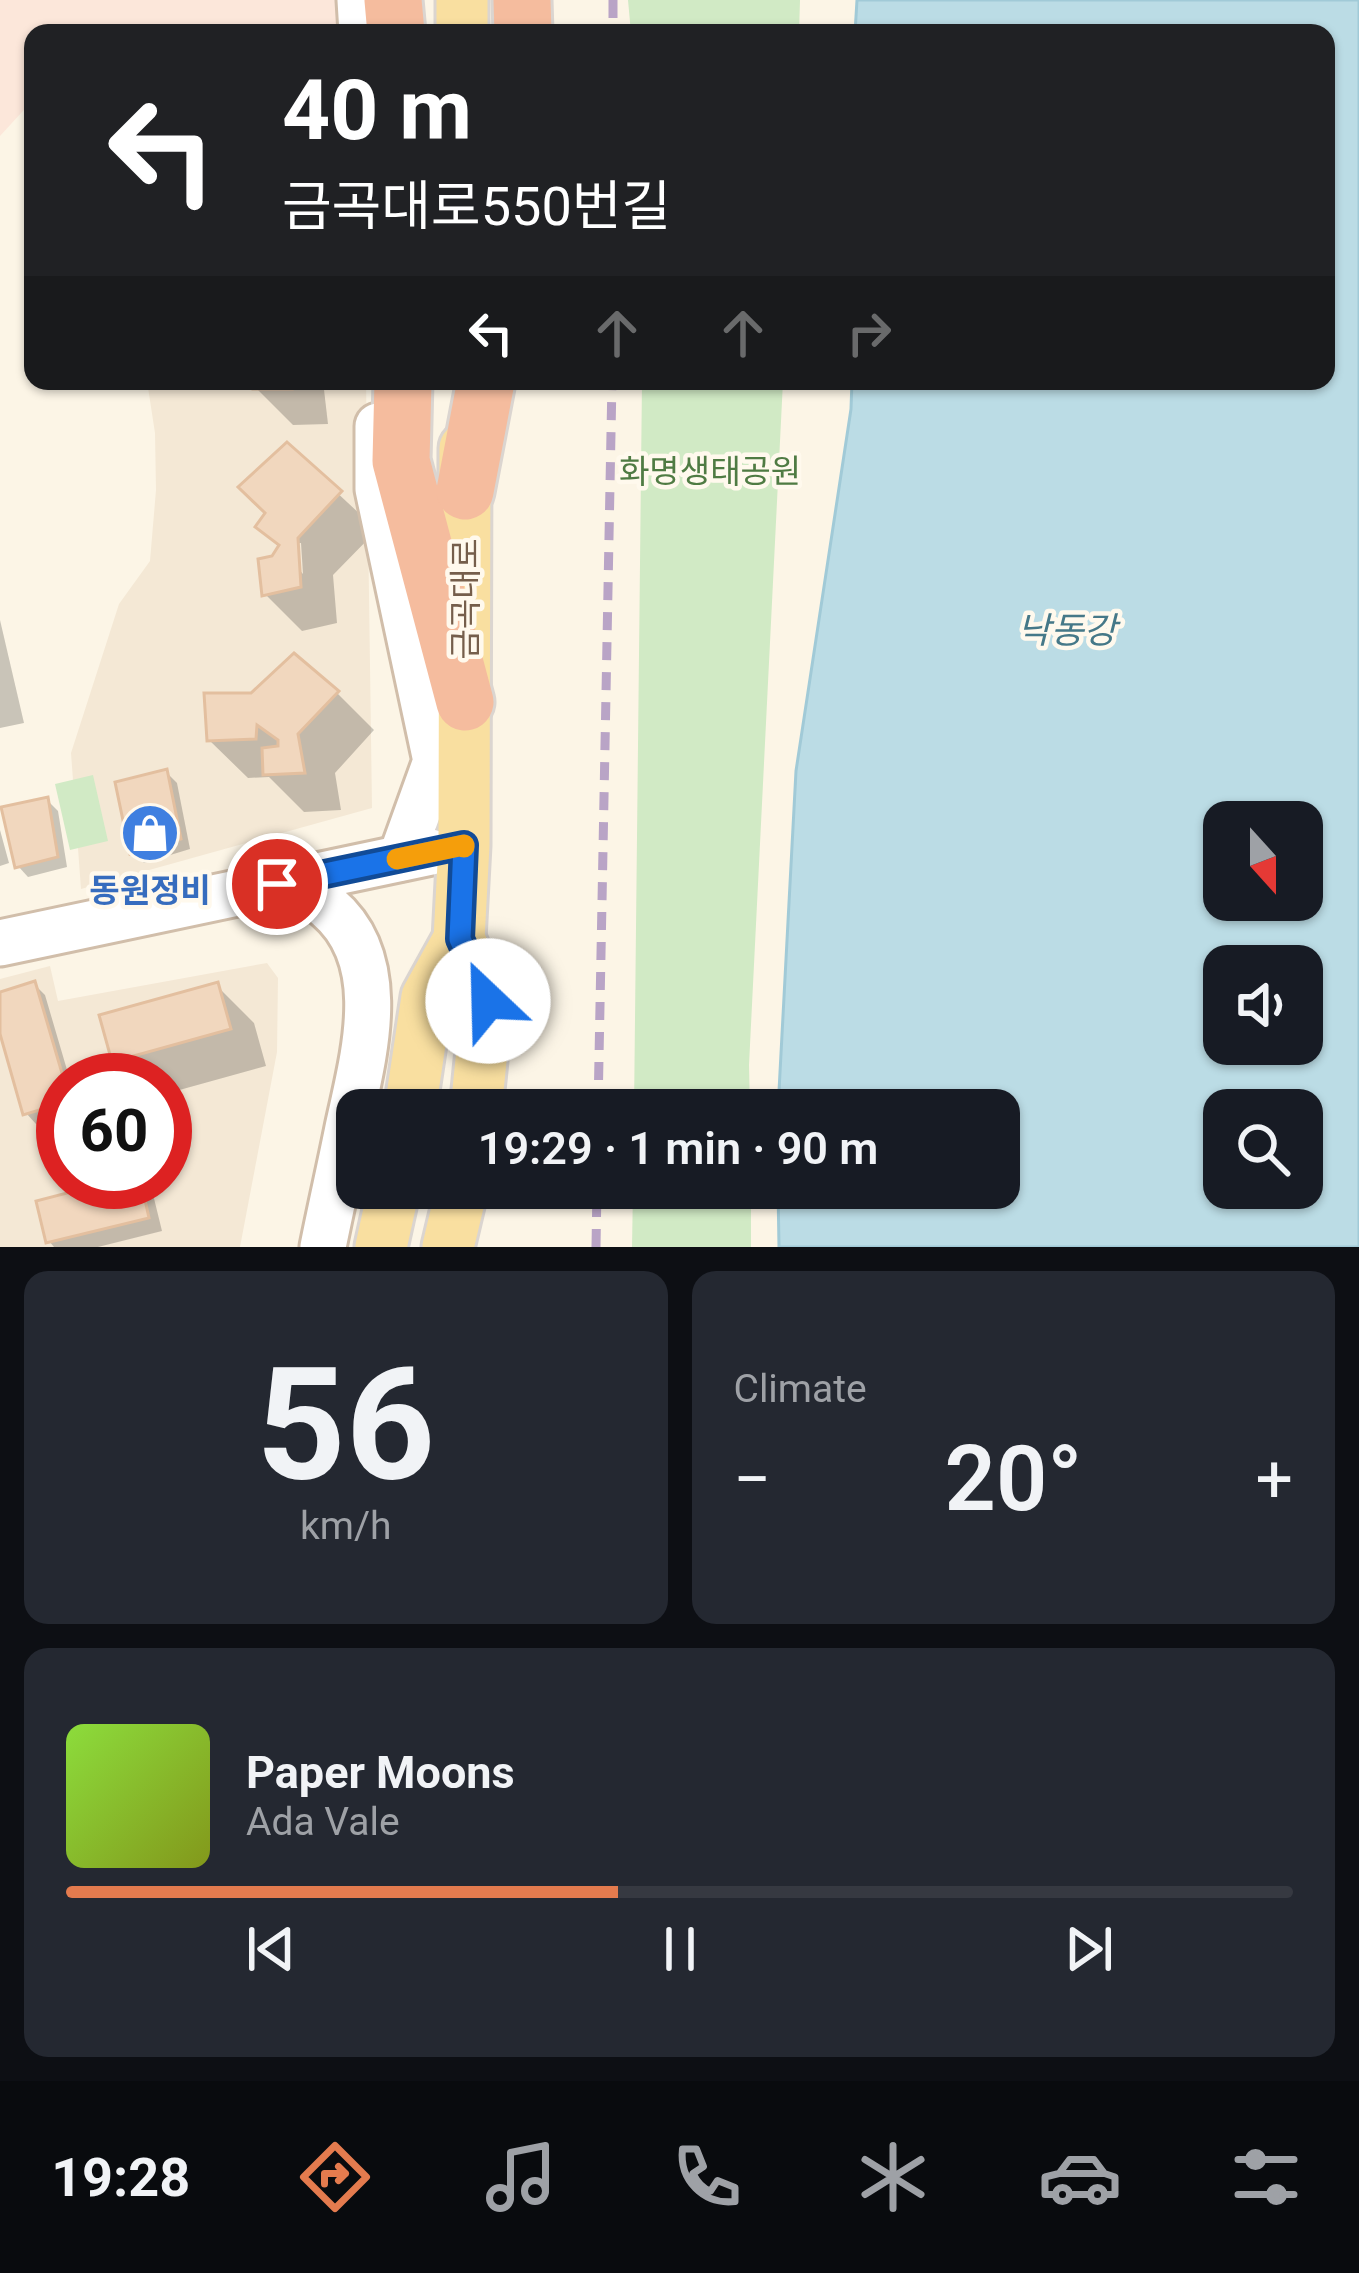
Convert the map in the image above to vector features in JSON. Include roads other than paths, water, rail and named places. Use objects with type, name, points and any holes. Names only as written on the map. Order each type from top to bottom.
[{"type":"highway","points":[[403,390],[401,461],[465,702]]},
{"type":"highway","points":[[465,491],[484,390]]},
{"type":"main road","name":"금곡대로","points":[[465,390],[460,939],[488,1001],[478,1089]]},
{"type":"main road","name":"금곡대로","points":[[413,1089],[427,997],[460,939]]},
{"type":"main road","points":[[381,1247],[389,1209]]},
{"type":"main road","points":[[448,1247],[457,1209]]},
{"type":"street","name":"금곡대로","points":[[378,390],[378,489],[436,761],[464,831]]},
{"type":"street","points":[[401,858],[436,761]]},
{"type":"street","points":[[0,943],[401,858],[464,831]]},
{"type":"street","points":[[277,884],[324,902],[338,916],[362,955],[367,985],[360,1076],[323,1247]]},
{"type":"water","name":"낙동강","points":[[857,0],[1359,0],[1359,1247],[779,1247],[778,1209],[1020,1209],[1020,1089],[779,1089],[796,771],[852,390],[1335,390],[1335,24],[856,24]]},
{"type":"railway","points":[[613,0],[613,24]]},
{"type":"railway","points":[[598,1089],[612,390]]},
{"type":"railway","points":[[596,1247],[597,1209]]},
{"type":"place","name":"동원정비","points":[[150,833]]},
{"type":"park label","name":"화명생태공원","points":[[710,471]]}]
